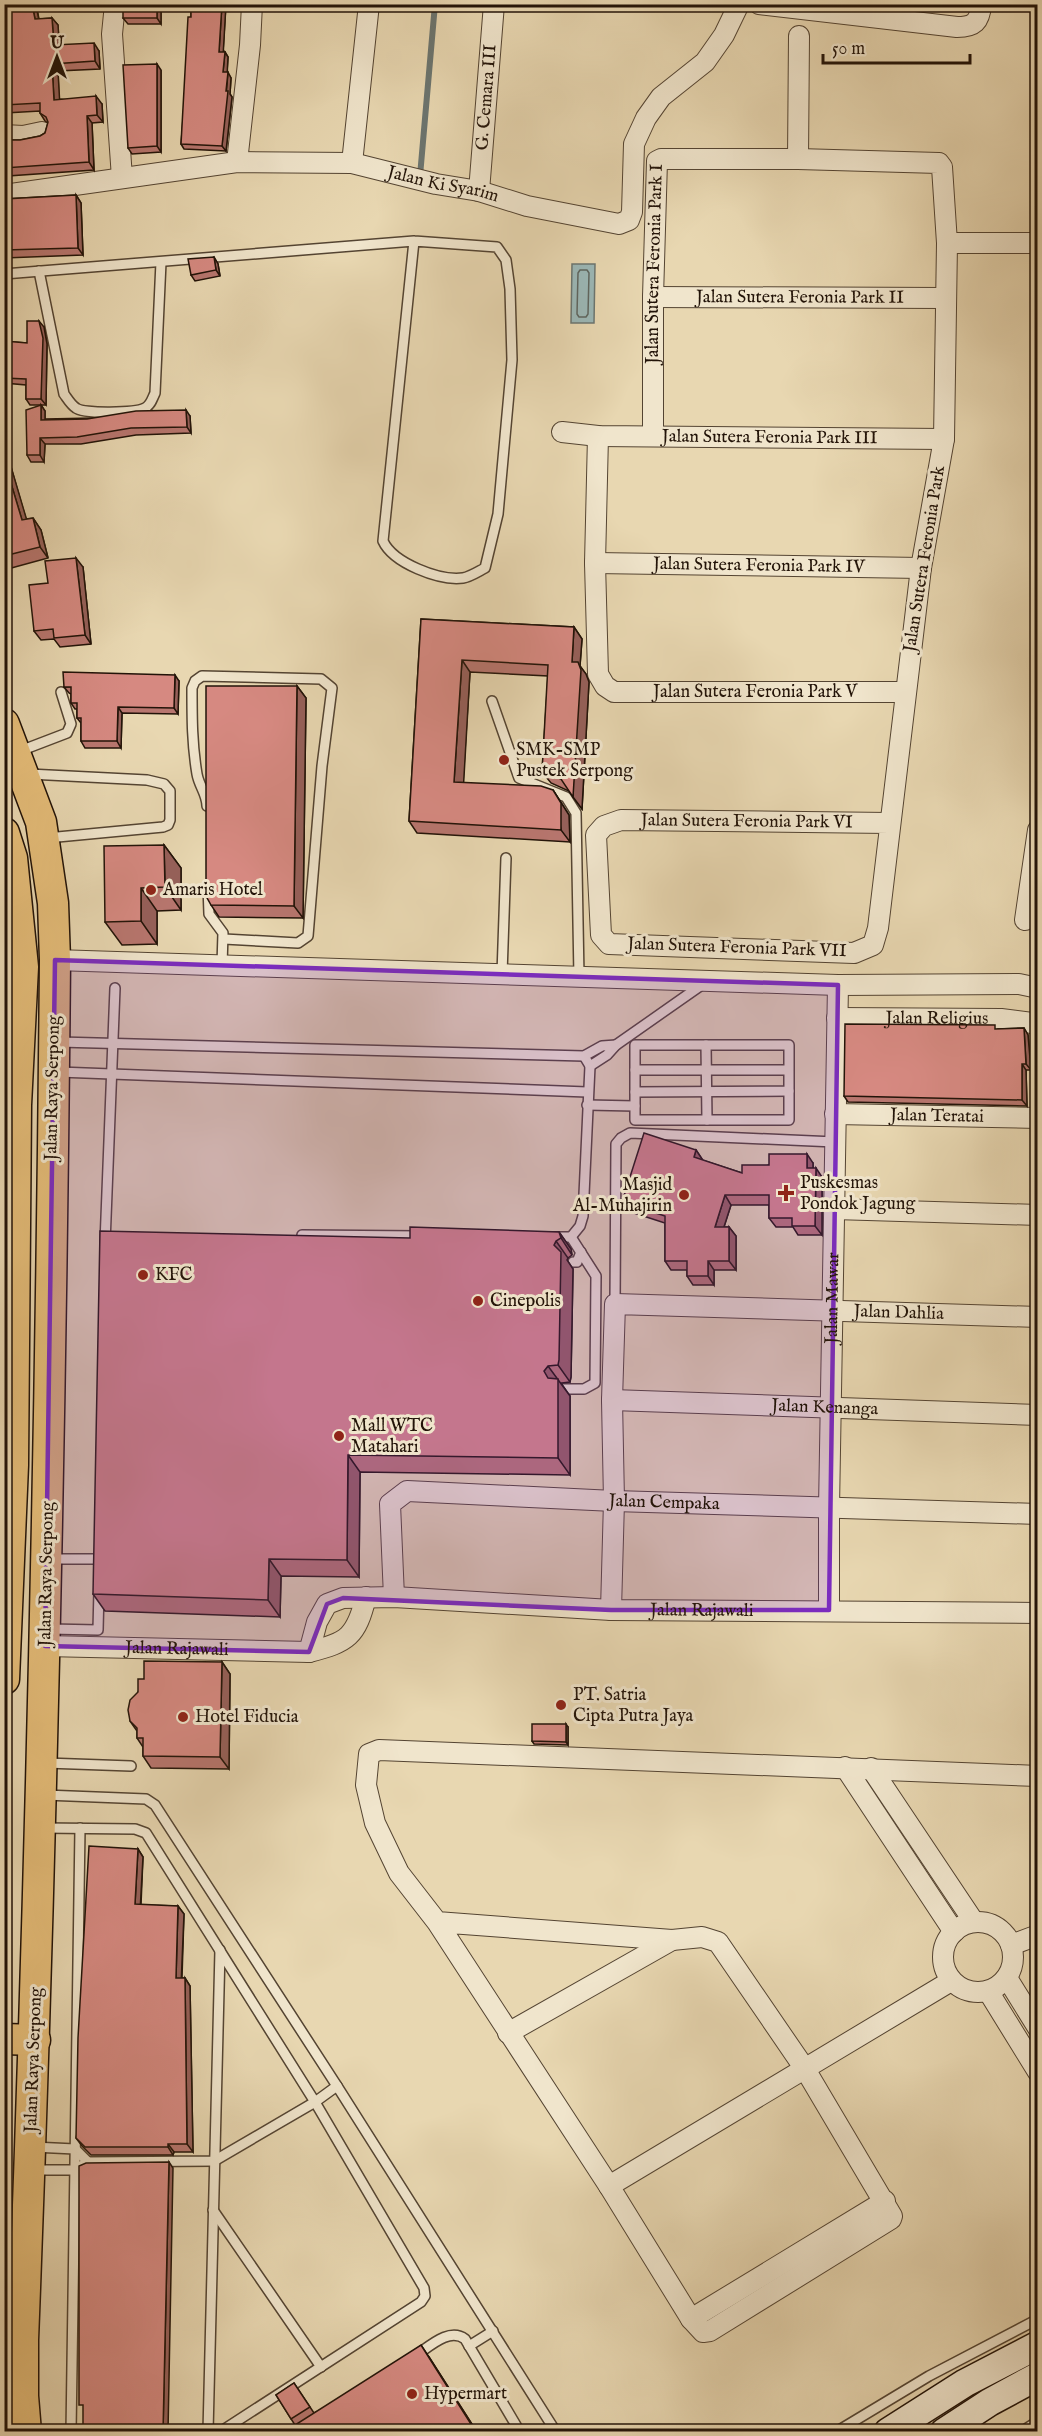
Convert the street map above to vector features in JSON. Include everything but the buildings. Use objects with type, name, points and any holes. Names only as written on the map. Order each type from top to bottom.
[{"type":"main road","name":"Jalan Raya Serpong","points":[[4,724],[41,822],[53,903],[55,960],[52,1297],[43,1762],[23,2340],[23,2396],[26,2432]]},
{"type":"main road","name":"Jalan Raya Serpong","points":[[4,1679],[13,1465],[8,1379],[9,1230],[16,1105],[13,1013],[23,967],[12,923],[6,844]]},
{"type":"main road","points":[[16,1105],[52,1106]]},
{"type":"main road","points":[[4,2039],[35,2040]]},
{"type":"street","points":[[115,4],[112,34],[122,178]]},
{"type":"street","points":[[237,162],[250,45],[252,4]]},
{"type":"street","points":[[352,162],[369,4]]},
{"type":"street","name":"G. Cemara III","points":[[479,191],[494,4]]},
{"type":"street","name":"Jalan Ki Syarim","points":[[4,195],[237,162],[352,162],[436,184],[479,191],[527,206],[619,224],[629,220],[632,212],[634,144],[646,118],[661,97],[705,62],[724,35],[739,4]]},
{"type":"street","points":[[759,4],[957,27],[968,27],[977,22],[980,18],[981,4]]},
{"type":"street","points":[[798,159],[799,36]]},
{"type":"street","points":[[4,135],[23,136],[42,132]]},
{"type":"street","name":"Jalan Sutera Feronia Park I","points":[[654,436],[657,161],[661,159],[798,159],[939,163]]},
{"type":"street","name":"Jalan Sutera Feronia Park","points":[[864,950],[873,945],[878,928],[921,568],[944,439],[947,243],[942,167],[939,163]]},
{"type":"street","points":[[947,243],[1038,243]]},
{"type":"street","name":"Jalan Sutera Feronia Park II","points":[[654,297],[945,298]]},
{"type":"street","name":"Jalan Sutera Feronia Park III","points":[[562,432],[598,436],[944,439]]},
{"type":"street","points":[[595,563],[598,436]]},
{"type":"street","name":"Jalan Sutera Feronia Park IV","points":[[595,563],[921,568]]},
{"type":"street","name":"Jalan Sutera Feronia Park V","points":[[595,563],[598,674],[605,686],[614,692],[905,692]]},
{"type":"street","name":"Jalan Sutera Feronia Park VI","points":[[609,944],[601,935],[599,921],[596,835],[604,826],[621,820],[889,823]]},
{"type":"street","points":[[1025,920],[1034,885],[1038,830]]},
{"type":"street","name":"Jalan Sutera Feronia Park VII","points":[[609,944],[854,953],[864,950]]},
{"type":"street","points":[[55,960],[838,985],[1019,984],[1038,988]]},
{"type":"street","name":"Jalan Mawar","points":[[829,1611],[838,985]]},
{"type":"street","name":"Jalan Religius","points":[[837,1018],[1001,1020],[1032,1023],[1038,1026]]},
{"type":"street","name":"Jalan Teratai","points":[[835,1114],[1038,1118]]},
{"type":"street","points":[[834,1209],[1038,1215]]},
{"type":"street","points":[[611,1610],[615,1304]]},
{"type":"street","name":"Jalan Dahlia","points":[[615,1304],[1038,1317]]},
{"type":"street","name":"Jalan Kenanga","points":[[612,1400],[1038,1415]]},
{"type":"street","name":"Jalan Cempaka","points":[[394,1597],[390,1504],[407,1491],[614,1502],[1038,1514]]},
{"type":"street","name":"Jalan Rajawali","points":[[309,1652],[317,1622],[327,1604],[343,1598],[394,1597],[611,1610],[1038,1613]]},
{"type":"street","name":"Jalan Rajawali","points":[[45,1637],[309,1652],[335,1645],[350,1635],[360,1622],[366,1598]]},
{"type":"street","points":[[437,1922],[672,1940],[702,1937],[718,1942],[805,2069],[885,2200],[691,2319],[609,2186],[437,1922],[399,1873],[375,1823],[366,1785],[367,1759],[373,1751],[1038,1776]]},
{"type":"street","points":[[845,1767],[954,1932]]},
{"type":"street","points":[[871,1768],[975,1922]]},
{"type":"street","points":[[975,1922],[997,1927],[1006,1935],[1014,1956],[1007,1978],[988,1991],[976,1993],[965,1990],[951,1981],[943,1964],[943,1952],[954,1932],[963,1925],[975,1922]]},
{"type":"street","points":[[1011,1945],[1038,1935]]},
{"type":"street","points":[[508,2033],[672,1940]]},
{"type":"street","points":[[1007,1978],[1038,2028]]},
{"type":"street","points":[[609,2186],[951,1981]]},
{"type":"street","points":[[988,1991],[1038,2072]]},
{"type":"street","points":[[888,2432],[936,2386],[1007,2359],[1036,2329]]},
{"type":"street","points":[[944,2432],[990,2402],[1038,2376]]},
{"type":"lane","points":[[4,274],[414,242],[497,247],[506,260],[510,289],[512,360],[498,514],[485,568],[464,578],[431,574],[396,558],[387,550],[383,541],[414,242]]},
{"type":"lane","points":[[39,271],[64,394],[69,401],[77,410],[90,412],[140,411],[148,407],[155,393],[161,262]]},
{"type":"lane","points":[[207,822],[206,797],[199,784],[191,741],[192,688],[195,681],[202,676],[321,680],[328,683],[332,688],[322,766],[308,936],[298,944],[224,939]]},
{"type":"lane","points":[[20,763],[70,730],[71,724],[62,693]]},
{"type":"lane","points":[[492,701],[519,778],[566,797],[576,813],[579,977]]},
{"type":"lane","points":[[20,763],[147,780],[164,784],[170,791],[170,820],[168,825],[163,827],[44,838]]},
{"type":"lane","points":[[502,974],[506,858]]},
{"type":"lane","points":[[207,876],[209,914],[223,933],[222,965]]},
{"type":"lane","points":[[590,1065],[708,981]]},
{"type":"lane","points":[[105,1257],[115,987]]},
{"type":"lane","points":[[54,1042],[584,1056],[602,1046],[616,1045]]},
{"type":"lane","points":[[635,1045],[789,1045],[789,1070],[789,1120],[635,1120],[635,1045]]},
{"type":"lane","points":[[706,1045],[707,1120]]},
{"type":"lane","points":[[571,1237],[580,1226],[583,1216],[586,1105],[590,1065],[584,1056]]},
{"type":"lane","points":[[635,1070],[789,1070]]},
{"type":"lane","points":[[53,1072],[587,1092]]},
{"type":"lane","points":[[635,1092],[789,1091]]},
{"type":"lane","points":[[586,1105],[635,1106]]},
{"type":"lane","points":[[615,1304],[616,1144],[621,1138],[630,1133],[835,1142]]},
{"type":"lane","points":[[105,1234],[117,1234]]},
{"type":"lane","points":[[296,1235],[428,1236]]},
{"type":"lane","points":[[535,1237],[571,1237]]},
{"type":"lane","points":[[563,1389],[584,1389],[595,1383],[596,1276],[571,1237]]},
{"type":"lane","points":[[573,1262],[577,1262],[581,1252]]},
{"type":"lane","points":[[99,1571],[100,1547]]},
{"type":"lane","points":[[47,1559],[100,1559]]},
{"type":"lane","points":[[45,1637],[98,1630],[99,1582]]},
{"type":"lane","points":[[43,1762],[131,1766]]},
{"type":"lane","points":[[42,1795],[151,1801],[337,2086],[556,2432]]},
{"type":"lane","points":[[40,1827],[135,1829],[146,1833],[315,2102],[424,2288],[425,2296],[421,2302],[220,2432]]},
{"type":"lane","points":[[71,2432],[80,1828]]},
{"type":"lane","points":[[208,2432],[220,1950]]},
{"type":"lane","points":[[30,2159],[74,2170],[88,2162],[214,2161],[315,2102],[337,2086]]},
{"type":"lane","points":[[30,2159],[75,2149]]},
{"type":"lane","points":[[75,2149],[88,2162]]},
{"type":"lane","points":[[213,2210],[321,2367]]},
{"type":"lane","points":[[469,2346],[493,2331]]},
{"type":"lane","points":[[408,2361],[448,2335],[460,2335],[469,2346],[520,2432]]},
{"type":"lane","points":[[836,2432],[852,2428],[936,2386]]},
{"type":"lane","points":[[1021,2432],[1038,2421]]},
{"type":"highlighted area","points":[[55,960],[838,985],[829,1610],[611,1610],[343,1598],[327,1604],[309,1652],[45,1646]]},
{"type":"water","points":[[572,264],[595,264],[594,323],[571,323]]},
{"type":"waterway","points":[[420,176],[435,4]]},
{"type":"place","name":"SMK-SMP Pustek Serpong","points":[[504,760]]},
{"type":"place","name":"Amaris Hotel","points":[[151,890]]},
{"type":"place","name":"Puskesmas Pondok Jagung","points":[[786,1193]]},
{"type":"place","name":"Masjid Al-Muhajirin","points":[[684,1195]]},
{"type":"place","name":"KFC","points":[[143,1275]]},
{"type":"place","name":"Cinepolis","points":[[478,1301]]},
{"type":"place","name":"Mall WTC Matahari","points":[[339,1436]]},
{"type":"place","name":"PT. Satria Cipta Putra Jaya","points":[[561,1705]]},
{"type":"place","name":"Hotel Fiducia","points":[[183,1717]]},
{"type":"place","name":"Hypermart","points":[[412,2394]]}]
